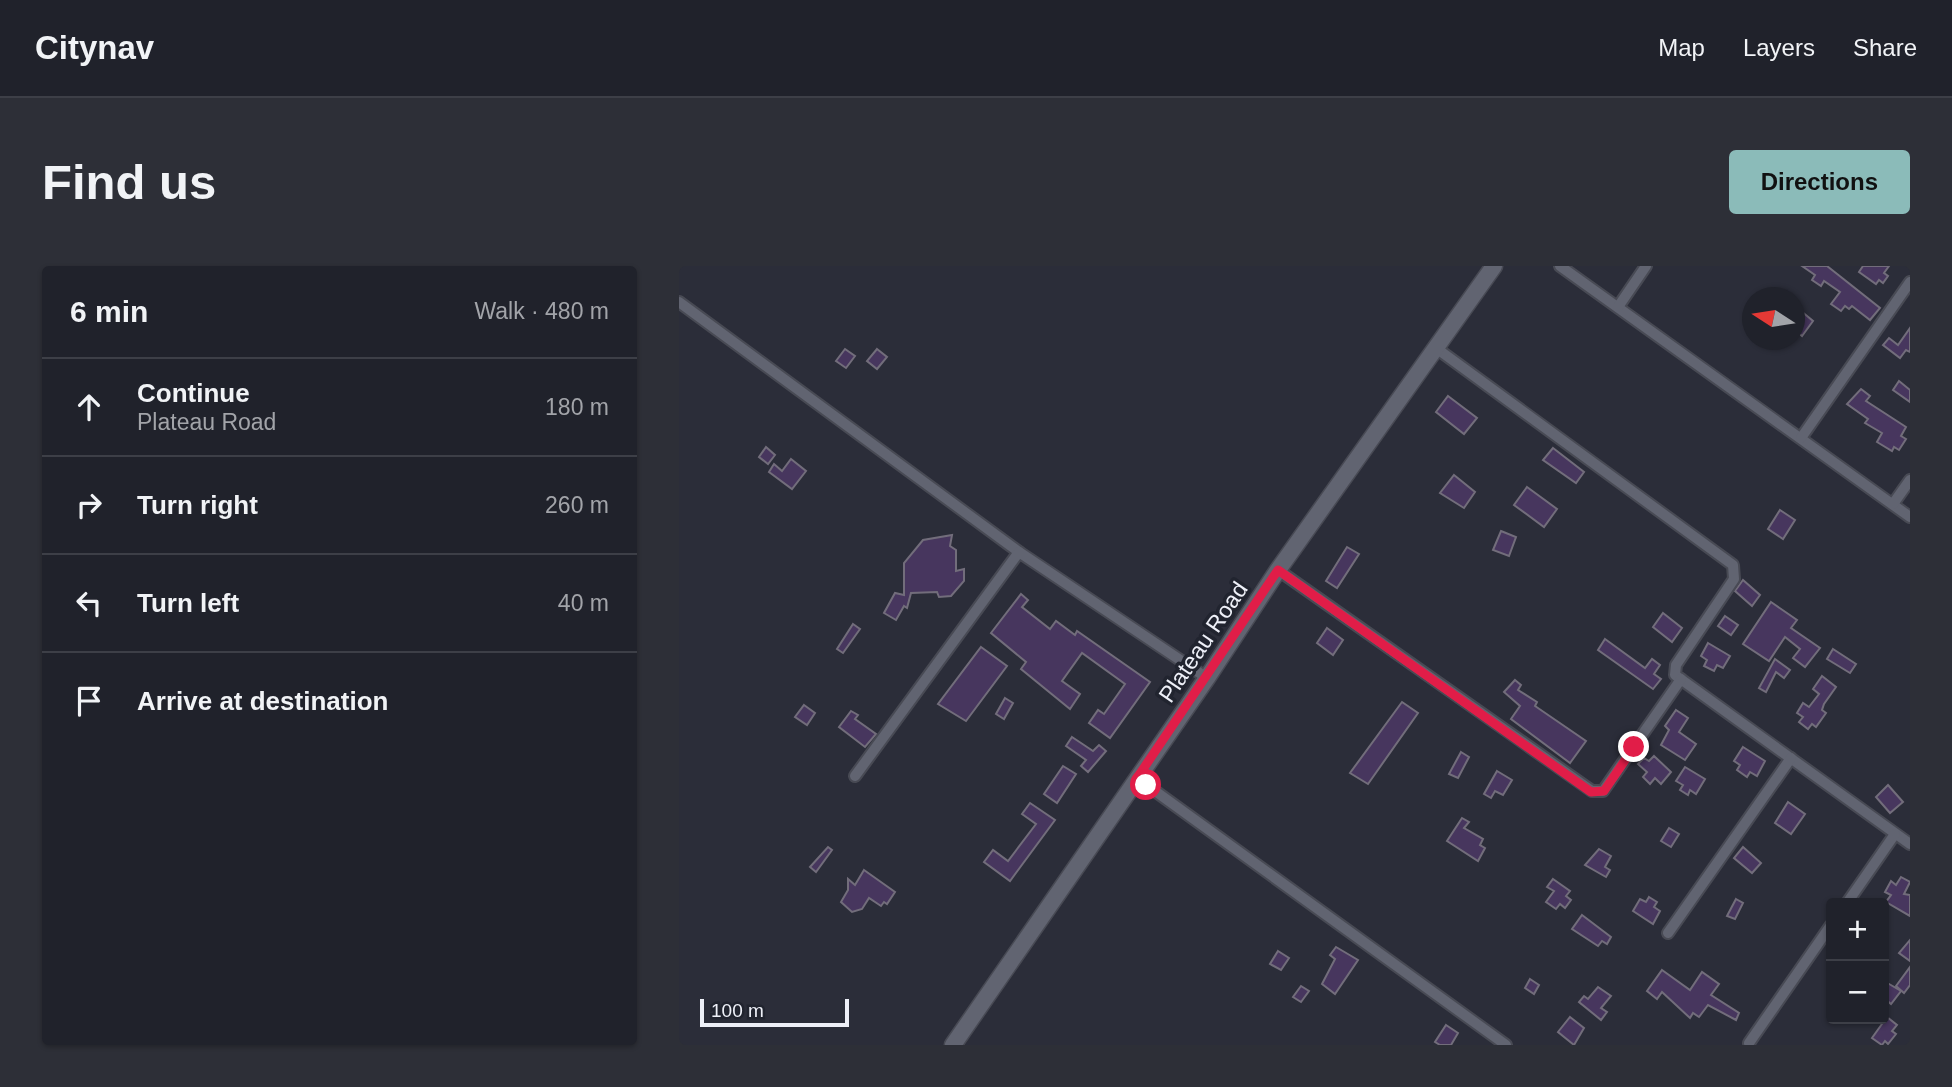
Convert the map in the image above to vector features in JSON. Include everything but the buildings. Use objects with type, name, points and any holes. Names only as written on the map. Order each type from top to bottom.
[{"type":"street","name":"Plateau Road","points":[[953,1045],[1207,678],[1278,570],[1494,266]]},
{"type":"street","points":[[1560,266],[1910,517]]},
{"type":"street","points":[[1618,307],[1646,266]]},
{"type":"street","points":[[1801,438],[1910,282]]},
{"type":"street","points":[[679,302],[1019,552],[1207,678]]},
{"type":"street","points":[[1436,348],[1734,565],[1734,579],[1676,665],[1674,672],[1910,844]]},
{"type":"street","points":[[1892,504],[1910,480]]},
{"type":"street","points":[[855,776],[1019,552]]},
{"type":"street","points":[[1278,570],[1591,792],[1604,791],[1681,679]]},
{"type":"street","points":[[1668,933],[1791,758]]},
{"type":"street","points":[[1137,778],[1506,1045]]},
{"type":"street","points":[[1850,898],[1895,834]]},
{"type":"street","points":[[1749,1043],[1826,932]]},
{"type":"route","points":[[1146,785],[1137,778],[1278,570],[1591,792],[1604,791],[1634,747]]}]
